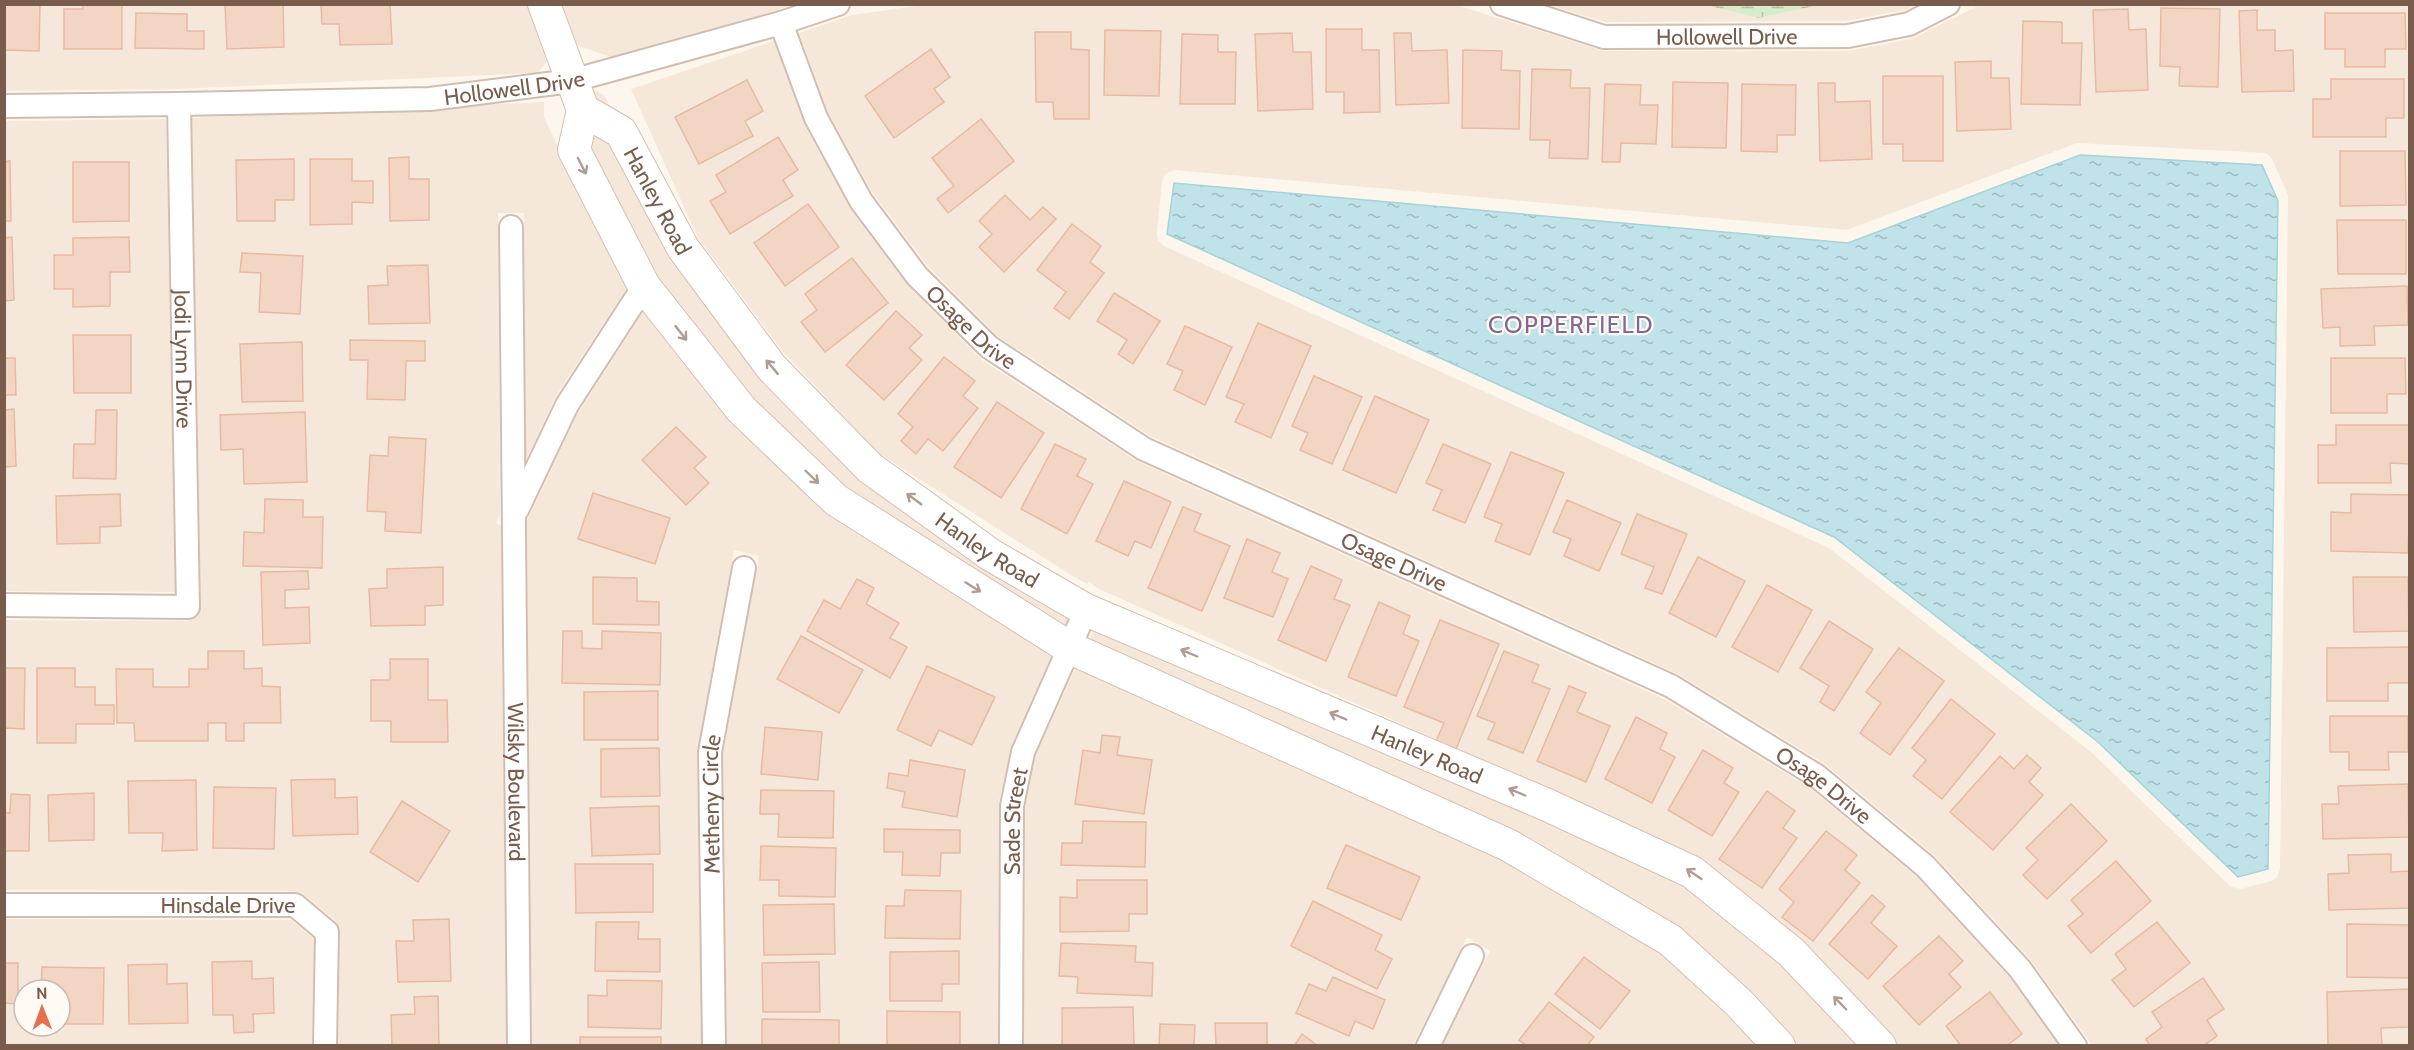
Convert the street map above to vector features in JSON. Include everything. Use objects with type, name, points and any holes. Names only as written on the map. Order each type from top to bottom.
[{"type":"main road","points":[[544,4],[583,110]]},
{"type":"main road","name":"Hanley Road","points":[[1779,1046],[1739,1003],[1670,940],[1508,845],[1070,648],[836,500],[741,409],[644,286],[574,150],[583,110],[621,132],[683,248],[751,340],[772,368],[870,468],[991,555],[1086,610],[1545,804],[1692,872],[1791,952],[1880,1046]]},
{"type":"street","name":"Hollowell Drive","points":[[179,104],[430,99],[571,81],[781,23],[838,4]]},
{"type":"street","name":"Hollowell Drive","points":[[1502,4],[1604,37],[1627,37],[1848,36],[1909,24],[1948,4]]},
{"type":"street","name":"Osage Drive","points":[[781,23],[816,118],[861,201],[917,276],[989,347],[1144,449],[1671,686],[1817,776],[1925,866],[2020,969],[2075,1046]]},
{"type":"street","points":[[4,106],[179,104]]},
{"type":"street","name":"Jodi Lynn Drive","points":[[4,605],[188,607],[179,104]]},
{"type":"street","name":"Wilsky Boulevard","points":[[511,227],[519,1046]]},
{"type":"street","name":"Wilsky Boulevard","points":[[513,517],[567,405],[644,286]]},
{"type":"street","name":"Metheny Circle","points":[[714,1046],[710,752],[744,568]]},
{"type":"street","name":"Sade Street","points":[[1011,1046],[1012,806],[1023,753],[1086,610]]},
{"type":"street","name":"Hinsdale Drive","points":[[4,905],[295,905],[327,932],[325,1046]]},
{"type":"street","points":[[1428,1046],[1472,957]]},
{"type":"shaded area","points":[[1453,4],[1604,51],[1848,51],[1911,39],[1980,5],[2409,5],[2409,1045],[2092,1045],[2029,958],[1933,854],[1825,764],[1676,673],[1150,436],[996,335],[927,265],[872,192],[828,112],[799,33],[852,15],[923,5]],"holes":[[[2077,143],[2266,153],[2272,159],[2288,195],[2280,869],[2277,877],[2271,881],[2241,889],[2231,887],[2091,752],[1829,548],[1164,246],[1158,240],[1157,232],[1162,181],[1165,174],[1175,170],[1847,230]]]},
{"type":"shaded area","points":[[4,5],[529,5],[551,56],[538,73],[178,89],[5,91]]},
{"type":"shaded area","points":[[558,5],[792,5],[623,61],[576,45]]},
{"type":"shaded area","points":[[1550,5],[1706,5],[1758,18],[1820,5],[1916,5],[1905,10],[1847,21],[1605,22]]},
{"type":"shaded area","points":[[774,41],[805,126],[851,210],[909,287],[982,360],[1139,462],[1666,700],[1810,788],[1917,877],[2011,979],[2059,1045],[1897,1045],[1800,942],[1550,790],[1099,589],[1089,582],[1088,584],[1079,580],[878,453],[783,352],[698,238],[631,89]]},
{"type":"shaded area","points":[[576,79],[605,96],[676,253],[765,373],[1075,609],[1065,628],[844,488],[750,399],[661,285],[662,282],[654,276],[581,133]]},
{"type":"shaded area","points":[[544,102],[544,117],[629,285],[556,396],[526,460],[524,213],[498,213],[500,514],[496,523],[501,526],[506,1045],[338,1045],[340,932],[335,920],[302,893],[295,891],[5,890],[5,620],[188,621],[201,607],[192,118]]},
{"type":"shaded area","points":[[166,119],[175,592],[5,591],[4,121]]},
{"type":"shaded area","points":[[645,309],[731,419],[1052,654],[1011,746],[999,802],[998,1045],[727,1045],[723,753],[759,556],[734,550],[697,752],[701,1045],[532,1045],[527,521],[578,413]]},
{"type":"shaded area","points":[[1099,620],[1686,884],[1783,964],[1861,1045],[1798,1045],[1748,993],[1679,929],[1089,641]]},
{"type":"shaded area","points":[[1076,667],[1502,859],[1663,953],[1730,1014],[1760,1045],[1443,1045],[1490,951],[1467,937],[1413,1045],[1024,1046],[1025,807],[1035,757]]},
{"type":"shaded area","points":[[5,919],[291,920],[314,939],[312,1045],[5,1046]]},
{"type":"green space","points":[[1706,4],[1820,5],[1758,18]]},
{"type":"water","points":[[2080,155],[2262,165],[2278,201],[2268,869],[2238,877],[2098,742],[1834,537],[1167,234],[1174,183],[1848,243]]},
{"type":"building","points":[[4,4],[40,4],[39,51],[4,50]]},
{"type":"building","points":[[83,4],[122,4],[122,49],[64,49],[64,9],[83,9]]},
{"type":"building","points":[[225,4],[283,4],[284,47],[227,49]]},
{"type":"building","points":[[321,4],[390,4],[392,44],[340,45],[339,24],[322,24]]},
{"type":"building","points":[[2161,8],[2220,9],[2218,87],[2179,86],[2180,67],[2160,66]]},
{"type":"building","points":[[2128,9],[2129,30],[2146,29],[2148,90],[2096,92],[2093,10]]},
{"type":"building","points":[[2257,10],[2257,30],[2275,30],[2275,51],[2293,50],[2294,91],[2242,92],[2239,11]]},
{"type":"building","points":[[136,13],[187,14],[187,31],[204,31],[204,49],[135,48]]},
{"type":"building","points":[[2325,13],[2405,13],[2406,49],[2385,49],[2385,67],[2345,67],[2345,49],[2325,49]]},
{"type":"building","points":[[2023,21],[2062,22],[2062,43],[2082,43],[2080,105],[2021,104]]},
{"type":"building","points":[[1326,29],[1362,29],[1362,50],[1379,50],[1380,112],[1344,113],[1344,92],[1326,92]]},
{"type":"building","points":[[1105,30],[1161,31],[1159,96],[1104,95]]},
{"type":"building","points":[[1035,32],[1071,32],[1071,49],[1089,50],[1089,119],[1054,119],[1053,102],[1036,102]]},
{"type":"building","points":[[1292,33],[1293,52],[1311,52],[1313,109],[1258,111],[1255,34]]},
{"type":"building","points":[[1394,33],[1411,33],[1412,51],[1447,50],[1449,103],[1396,105]]},
{"type":"building","points":[[1182,34],[1218,35],[1218,52],[1236,52],[1235,104],[1180,104]]},
{"type":"building","points":[[931,49],[950,77],[934,89],[944,102],[894,138],[865,96]]},
{"type":"building","points":[[1463,50],[1502,51],[1501,70],[1520,71],[1519,129],[1462,128]]},
{"type":"building","points":[[1991,61],[1991,78],[2009,78],[2011,129],[1957,131],[1955,62]]},
{"type":"building","points":[[1532,69],[1571,70],[1570,88],[1590,88],[1588,159],[1549,158],[1550,140],[1530,140]]},
{"type":"building","points":[[1883,76],[1943,76],[1943,161],[1903,161],[1903,144],[1883,144]]},
{"type":"building","points":[[2331,79],[2404,79],[2404,118],[2386,118],[2386,137],[2313,137],[2313,99],[2331,99]]},
{"type":"building","points":[[747,80],[763,111],[745,121],[753,136],[699,164],[675,117]]},
{"type":"building","points":[[1673,82],[1728,83],[1726,148],[1672,147]]},
{"type":"building","points":[[1818,83],[1835,83],[1835,102],[1870,101],[1872,159],[1820,161]]},
{"type":"building","points":[[1605,84],[1641,85],[1640,105],[1658,105],[1656,144],[1621,143],[1620,162],[1602,162]]},
{"type":"building","points":[[1742,84],[1796,85],[1795,135],[1777,135],[1777,152],[1741,151]]},
{"type":"building","points":[[981,119],[1014,161],[948,213],[937,199],[954,186],[932,158]]},
{"type":"building","points":[[778,137],[798,170],[783,180],[793,196],[730,234],[710,201],[726,192],[716,175]]},
{"type":"building","points":[[2340,151],[2405,151],[2406,205],[2340,206]]},
{"type":"building","points":[[409,157],[409,179],[429,179],[429,220],[390,221],[389,158]]},
{"type":"building","points":[[294,159],[294,200],[275,200],[275,221],[237,221],[236,160]]},
{"type":"building","points":[[310,159],[352,159],[352,181],[373,181],[373,203],[352,202],[352,224],[310,225]]},
{"type":"building","points":[[10,161],[11,221],[4,221],[4,162]]},
{"type":"building","points":[[73,162],[129,162],[129,221],[73,222]]},
{"type":"building","points":[[1005,195],[1030,220],[1043,207],[1056,219],[1004,272],[979,247],[992,234],[979,221]]},
{"type":"building","points":[[808,204],[839,247],[785,286],[754,243]]},
{"type":"building","points":[[2337,220],[2406,220],[2406,274],[2338,274]]},
{"type":"building","points":[[1072,224],[1101,246],[1090,262],[1104,273],[1069,319],[1054,308],[1066,292],[1037,270]]},
{"type":"building","points":[[12,237],[14,300],[4,301],[4,238]]},
{"type":"building","points":[[129,237],[130,272],[110,272],[110,306],[73,307],[73,289],[54,289],[54,255],[73,255],[73,238]]},
{"type":"building","points":[[242,253],[303,256],[300,314],[259,312],[261,273],[240,272]]},
{"type":"building","points":[[852,258],[888,303],[825,352],[801,322],[817,310],[805,294]]},
{"type":"building","points":[[428,265],[430,323],[369,324],[368,286],[388,285],[387,266]]},
{"type":"building","points":[[2407,286],[2408,325],[2374,326],[2375,345],[2340,346],[2340,327],[2323,328],[2321,289]]},
{"type":"building","points":[[1114,293],[1160,321],[1133,364],[1118,354],[1127,340],[1097,321]]},
{"type":"building","points":[[896,311],[922,335],[909,348],[922,360],[884,400],[846,365]]},
{"type":"building","points":[[1258,323],[1311,346],[1271,438],[1235,422],[1244,404],[1226,397]]},
{"type":"building","points":[[1185,326],[1232,347],[1205,405],[1174,390],[1183,371],[1167,364]]},
{"type":"building","points":[[73,335],[131,335],[131,393],[74,393]]},
{"type":"building","points":[[350,340],[425,341],[425,361],[406,361],[405,400],[367,399],[368,360],[350,360]]},
{"type":"building","points":[[302,342],[303,401],[242,402],[240,344]]},
{"type":"building","points":[[944,357],[975,381],[963,396],[978,408],[943,451],[928,439],[916,454],[901,441],[913,427],[898,414]]},
{"type":"building","points":[[4,358],[15,358],[16,395],[4,395]]},
{"type":"building","points":[[2331,358],[2405,358],[2406,394],[2387,394],[2387,413],[2331,413]]},
{"type":"building","points":[[1314,376],[1362,397],[1332,464],[1300,450],[1308,433],[1292,426]]},
{"type":"building","points":[[1375,396],[1429,420],[1396,493],[1343,470]]},
{"type":"building","points":[[997,402],[1044,433],[1001,498],[954,467]]},
{"type":"building","points":[[14,409],[16,466],[4,467],[4,410]]},
{"type":"building","points":[[96,410],[117,410],[116,479],[73,478],[74,444],[95,444]]},
{"type":"building","points":[[305,412],[307,482],[244,484],[243,449],[221,450],[220,415]]},
{"type":"building","points":[[2336,425],[2409,425],[2409,464],[2390,463],[2391,483],[2318,483],[2318,445],[2336,445]]},
{"type":"building","points":[[676,427],[706,457],[694,468],[709,483],[686,505],[642,460]]},
{"type":"building","points":[[389,437],[426,439],[421,533],[385,531],[386,512],[367,511],[370,455],[388,456]]},
{"type":"building","points":[[1055,444],[1086,459],[1077,476],[1093,484],[1067,534],[1021,509]]},
{"type":"building","points":[[1443,444],[1491,464],[1465,523],[1433,510],[1442,490],[1426,483]]},
{"type":"building","points":[[1511,452],[1564,473],[1530,555],[1495,541],[1502,524],[1484,517]]},
{"type":"building","points":[[1124,481],[1171,502],[1151,548],[1135,541],[1128,556],[1096,541]]},
{"type":"building","points":[[593,493],[670,518],[655,564],[578,539]]},
{"type":"building","points":[[120,494],[121,526],[100,527],[100,543],[57,544],[56,496]]},
{"type":"building","points":[[2351,494],[2410,495],[2408,553],[2331,551],[2331,512],[2351,513]]},
{"type":"building","points":[[265,499],[303,500],[303,517],[323,517],[322,568],[243,566],[244,532],[264,533]]},
{"type":"building","points":[[1567,500],[1621,523],[1599,571],[1564,556],[1571,539],[1553,532]]},
{"type":"building","points":[[1183,507],[1201,514],[1194,531],[1230,546],[1202,611],[1148,588]]},
{"type":"building","points":[[1637,514],[1687,534],[1662,594],[1645,588],[1654,567],[1621,554]]},
{"type":"building","points":[[1247,539],[1280,553],[1272,572],[1288,579],[1273,617],[1224,598]]},
{"type":"building","points":[[1698,557],[1745,581],[1716,637],[1669,613]]},
{"type":"building","points":[[1311,566],[1342,580],[1334,599],[1350,605],[1326,661],[1278,640]]},
{"type":"building","points":[[443,567],[443,605],[425,606],[425,625],[371,626],[369,589],[387,588],[387,569]]},
{"type":"building","points":[[308,571],[309,589],[285,590],[285,608],[309,607],[310,643],[263,645],[261,572]]},
{"type":"building","points":[[593,577],[637,578],[637,601],[659,602],[659,625],[593,624]]},
{"type":"building","points":[[2353,577],[2408,577],[2409,631],[2354,632]]},
{"type":"building","points":[[857,579],[874,588],[866,604],[899,623],[890,638],[907,647],[890,678],[807,631],[824,600],[840,609]]},
{"type":"building","points":[[1767,585],[1812,610],[1778,672],[1732,647]]},
{"type":"building","points":[[1379,602],[1410,616],[1403,634],[1419,641],[1396,696],[1348,677]]},
{"type":"building","points":[[1440,620],[1499,644],[1456,749],[1436,741],[1444,723],[1404,707]]},
{"type":"building","points":[[1829,621],[1873,649],[1834,711],[1820,702],[1829,686],[1800,668]]},
{"type":"building","points":[[563,631],[582,631],[582,648],[602,649],[602,631],[661,633],[660,685],[562,683]]},
{"type":"building","points":[[801,636],[863,670],[839,713],[777,679]]},
{"type":"building","points":[[2409,647],[2409,683],[2388,683],[2388,701],[2327,701],[2327,648]]},
{"type":"building","points":[[1899,648],[1944,681],[1890,755],[1860,733],[1881,703],[1866,692]]},
{"type":"building","points":[[208,651],[244,651],[244,669],[262,668],[262,686],[280,687],[281,723],[244,723],[244,741],[226,741],[226,723],[208,723],[208,741],[135,741],[134,723],[117,723],[116,669],[153,669],[153,687],[189,687],[189,669],[208,669]]},
{"type":"building","points":[[1504,651],[1539,665],[1532,682],[1550,689],[1523,753],[1488,739],[1495,723],[1477,716]]},
{"type":"building","points":[[390,659],[428,659],[428,700],[447,700],[448,742],[391,742],[391,721],[371,721],[371,680],[390,680]]},
{"type":"building","points":[[927,666],[995,697],[972,745],[939,730],[931,746],[897,730]]},
{"type":"building","points":[[4,668],[25,668],[24,729],[4,728]]},
{"type":"building","points":[[37,668],[75,668],[75,687],[95,687],[95,705],[114,705],[114,724],[76,724],[76,743],[37,743]]},
{"type":"building","points":[[1569,686],[1586,693],[1577,712],[1610,726],[1586,782],[1537,761]]},
{"type":"building","points":[[658,691],[658,740],[584,740],[584,692]]},
{"type":"building","points":[[1951,699],[1995,734],[1942,799],[1913,776],[1926,760],[1912,748]]},
{"type":"building","points":[[2330,716],[2408,716],[2408,752],[2388,752],[2389,770],[2349,770],[2349,752],[2330,752]]},
{"type":"building","points":[[1636,717],[1667,733],[1660,749],[1675,757],[1652,803],[1605,779]]},
{"type":"building","points":[[765,727],[822,732],[818,780],[761,774]]},
{"type":"building","points":[[1102,735],[1120,737],[1117,755],[1152,760],[1144,814],[1075,804],[1083,750],[1100,753]]},
{"type":"building","points":[[659,748],[660,796],[601,797],[601,749]]},
{"type":"building","points":[[1703,750],[1733,768],[1724,783],[1739,792],[1712,836],[1668,810]]},
{"type":"building","points":[[2027,755],[2041,768],[2029,782],[2043,795],[1993,850],[1950,812],[2000,756],[2014,769]]},
{"type":"building","points":[[910,760],[965,770],[957,817],[902,807],[905,792],[887,788],[889,773],[908,776]]},
{"type":"building","points":[[335,779],[335,798],[357,797],[358,834],[293,836],[291,780]]},
{"type":"building","points":[[196,780],[197,850],[162,851],[163,833],[129,833],[128,781]]},
{"type":"building","points":[[2408,784],[2409,837],[2323,839],[2322,804],[2339,804],[2338,786]]},
{"type":"building","points":[[214,787],[276,788],[274,849],[213,848]]},
{"type":"building","points":[[761,790],[834,791],[833,838],[778,837],[779,814],[760,814]]},
{"type":"building","points":[[1767,791],[1795,811],[1783,828],[1797,838],[1762,888],[1719,859]]},
{"type":"building","points":[[94,793],[94,840],[49,841],[48,795]]},
{"type":"building","points":[[11,794],[30,795],[29,851],[4,851],[4,813],[10,813]]},
{"type":"building","points":[[402,801],[450,831],[418,882],[370,852]]},
{"type":"building","points":[[2071,804],[2107,841],[2047,899],[2023,875],[2038,860],[2026,848]]},
{"type":"building","points":[[659,806],[660,854],[592,856],[590,808]]},
{"type":"building","points":[[1083,821],[1146,822],[1145,867],[1061,865],[1062,843],[1082,843]]},
{"type":"building","points":[[884,829],[960,830],[960,853],[941,853],[940,876],[902,875],[903,852],[884,852]]},
{"type":"building","points":[[1826,831],[1857,855],[1845,870],[1860,883],[1813,941],[1782,917],[1794,902],[1779,889]]},
{"type":"building","points":[[1346,845],[1420,877],[1401,920],[1327,888]]},
{"type":"building","points":[[761,846],[836,848],[835,897],[779,896],[779,880],[760,880]]},
{"type":"building","points":[[2391,854],[2391,872],[2410,871],[2410,908],[2329,910],[2328,874],[2349,873],[2348,855]]},
{"type":"building","points":[[2116,861],[2151,901],[2091,953],[2068,926],[2083,914],[2071,900]]},
{"type":"building","points":[[575,864],[653,864],[653,912],[576,913]]},
{"type":"building","points":[[1077,880],[1147,880],[1147,914],[1129,914],[1129,931],[1060,932],[1060,897],[1077,898]]},
{"type":"building","points":[[905,890],[961,891],[960,939],[885,938],[886,906],[904,906]]},
{"type":"building","points":[[1872,895],[1885,906],[1871,923],[1897,946],[1868,979],[1829,944]]},
{"type":"building","points":[[1313,901],[1382,935],[1375,950],[1392,959],[1377,989],[1291,946]]},
{"type":"building","points":[[834,904],[835,954],[764,955],[763,905]]},
{"type":"building","points":[[449,919],[451,981],[398,982],[396,941],[414,941],[413,920]]},
{"type":"building","points":[[596,922],[639,922],[638,939],[660,939],[660,972],[595,971]]},
{"type":"building","points":[[2157,922],[2190,963],[2134,1007],[2112,980],[2126,969],[2115,954]]},
{"type":"building","points":[[2347,924],[2410,925],[2410,978],[2347,977]]},
{"type":"building","points":[[1939,936],[1963,961],[1949,974],[1961,987],[1919,1025],[1883,986]]},
{"type":"building","points":[[1061,943],[1136,946],[1135,962],[1153,963],[1152,996],[1077,993],[1078,977],[1059,976]]},
{"type":"building","points":[[959,951],[959,984],[942,984],[942,1001],[890,1001],[890,952]]},
{"type":"building","points":[[1584,957],[1630,991],[1600,1029],[1555,994]]},
{"type":"building","points":[[252,961],[252,979],[273,978],[274,1013],[253,1014],[254,1032],[234,1033],[233,1015],[213,1015],[212,962]]},
{"type":"building","points":[[819,962],[820,1012],[763,1012],[762,963]]},
{"type":"building","points":[[4,963],[18,963],[18,978],[12,978],[12,1004],[4,1003]]},
{"type":"building","points":[[167,964],[167,984],[187,983],[188,1023],[129,1024],[128,965]]},
{"type":"building","points":[[42,967],[104,968],[103,1024],[72,1024],[72,978],[42,978]]},
{"type":"building","points":[[1333,977],[1385,1000],[1373,1029],[1355,1021],[1349,1036],[1296,1013],[1309,984],[1326,991]]},
{"type":"building","points":[[2203,978],[2224,1009],[2207,1020],[2217,1036],[2203,1046],[2150,1046],[2146,1039],[2162,1027],[2152,1012]]},
{"type":"building","points":[[607,980],[662,981],[661,1029],[588,1027],[588,995],[607,996]]},
{"type":"building","points":[[2410,989],[2410,1027],[2381,1028],[2382,1046],[2328,1046],[2327,992]]},
{"type":"building","points":[[1990,992],[2022,1034],[2006,1046],[1961,1046],[1946,1026]]},
{"type":"building","points":[[438,996],[439,1046],[392,1046],[391,1015],[415,1014],[414,997]]},
{"type":"building","points":[[1549,1002],[1594,1037],[1587,1046],[1527,1046],[1519,1040]]},
{"type":"building","points":[[1133,1007],[1134,1046],[1062,1046],[1062,1008]]},
{"type":"building","points":[[887,1011],[960,1012],[960,1046],[887,1046]]},
{"type":"building","points":[[762,1019],[839,1020],[839,1046],[762,1046]]},
{"type":"building","points":[[1215,1023],[1267,1023],[1267,1046],[1216,1046]]},
{"type":"building","points":[[1160,1024],[1195,1025],[1194,1045],[1203,1046],[1159,1046]]},
{"type":"building","points":[[1302,1034],[1318,1046],[1294,1046]]},
{"type":"building","points":[[580,1037],[661,1037],[661,1046],[580,1046]]},
{"type":"district","name":"COPPERFIELD","points":[[1571,324]]}]
